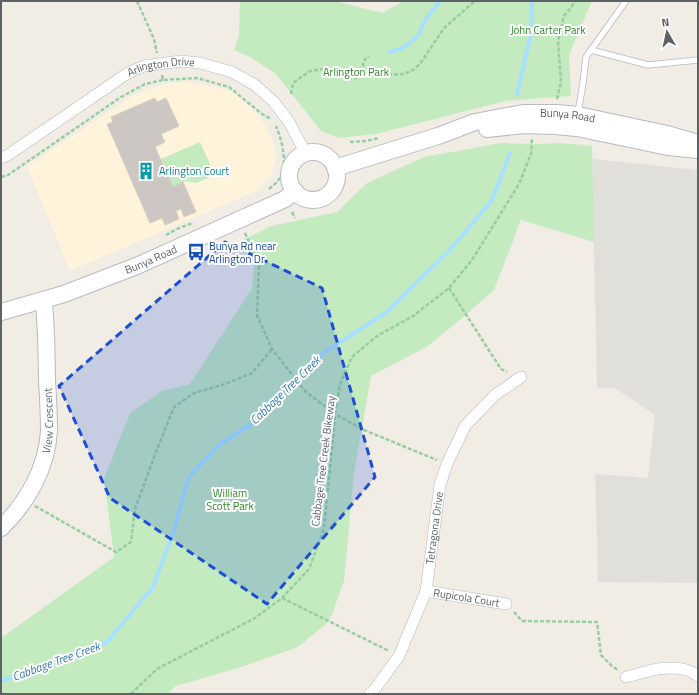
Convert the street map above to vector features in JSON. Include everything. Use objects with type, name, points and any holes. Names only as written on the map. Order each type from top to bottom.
[{"type":"street","name":"Arlington Drive","points":[[1,158],[8,155],[128,73],[144,66],[181,61],[208,64],[232,72],[255,85],[274,102],[289,122],[306,154]]},
{"type":"street","name":"Bunya Road","points":[[336,168],[438,136],[475,122],[523,113],[556,113],[577,122],[668,147],[698,150]]},
{"type":"street","name":"Bunya Road","points":[[577,122],[667,134],[698,143]]},
{"type":"street","points":[[313,153],[327,157],[336,168],[337,175],[333,189],[322,198],[315,200],[300,196],[291,185],[289,177],[290,170],[294,163],[299,157],[306,154],[313,153]]},
{"type":"street","name":"Bunya Road","points":[[1,312],[64,294],[139,265],[285,199],[295,191]]},
{"type":"street","name":"View Crescent","points":[[1,528],[12,517],[37,479],[46,450],[49,432],[44,300]]},
{"type":"street","name":"Tetragona Drive","points":[[370,694],[399,656],[426,591],[440,486],[447,464],[465,426],[495,395],[520,377]]},
{"type":"street","name":"Rupicola Court","points":[[426,591],[506,604]]},
{"type":"street","points":[[626,677],[658,668],[674,668],[688,671],[698,676]]},
{"type":"lane","points":[[577,122],[586,57],[626,1]]},
{"type":"lane","points":[[591,50],[648,64],[698,60]]},
{"type":"path","points":[[137,1],[154,39],[163,80]]},
{"type":"path","points":[[291,94],[293,82],[310,71],[324,69],[349,79],[356,78],[363,73],[369,72],[386,75],[404,74],[413,70],[420,64],[444,28],[475,1]]},
{"type":"path","points":[[557,100],[561,82],[558,41],[564,16],[576,1]]},
{"type":"path","points":[[363,73],[363,62],[369,56]]},
{"type":"path","points":[[1,177],[8,175],[121,97],[145,84],[163,80],[197,78],[229,87],[262,114],[270,118],[276,128],[284,152],[281,176],[276,183]]},
{"type":"path","name":"Cabbage Tree Creek Bikeway","points":[[131,694],[157,669],[255,618],[282,598],[309,569],[324,529],[335,414],[340,384],[352,357],[377,336],[413,316],[449,288],[472,260],[519,184],[531,154],[532,137]]},
{"type":"path","points":[[245,233],[260,264],[257,315],[272,349],[305,391],[335,414],[364,430],[447,464]]},
{"type":"path","points":[[449,288],[501,370],[520,377]]},
{"type":"path","points":[[25,499],[36,507],[116,552],[131,542],[135,509],[174,407],[194,393],[225,384],[252,373],[272,349]]},
{"type":"path","points":[[282,598],[399,656]]},
{"type":"path","points":[[506,604],[522,621],[596,622],[601,655],[626,677]]},
{"type":"highlighted area","points":[[225,242],[322,288],[375,477],[267,604],[110,498],[59,386]]},
{"type":"shaded area","points":[[188,82],[212,86],[233,92],[250,106],[267,128],[274,144],[276,159],[273,171],[268,179],[256,191],[70,271],[27,166],[136,94],[167,83]]},
{"type":"shaded area","points":[[592,159],[698,170],[698,583],[598,582],[595,474],[648,478],[655,415],[615,388],[597,388]]},
{"type":"green space","name":"Arlington Park","points":[[240,1],[335,1],[382,13],[404,1],[592,1],[569,55],[571,96],[505,101],[376,134],[339,138],[321,131],[276,74],[250,57],[234,50],[239,36]]},
{"type":"green space","points":[[200,142],[215,175],[196,183],[186,181],[173,187],[161,159]]},
{"type":"green space","name":"William Scott Park","points":[[501,143],[561,143],[592,146],[594,242],[521,220],[494,290],[428,346],[371,376],[354,474],[344,581],[331,617],[327,623],[298,647],[238,668],[176,686],[167,694],[1,694],[1,638],[114,557],[104,478],[130,413],[162,391],[190,384],[252,288],[254,266],[242,241],[271,226],[337,212],[367,183],[424,157]]},
{"type":"building","name":"Arlington Court","points":[[155,98],[157,102],[166,98],[179,126],[161,134],[165,142],[155,147],[173,187],[183,182],[196,212],[184,217],[181,209],[176,211],[179,219],[165,225],[162,218],[150,223],[107,124],[113,122],[111,117]]},
{"type":"waterway","points":[[389,52],[403,48],[418,36],[426,19],[440,1]]},
{"type":"waterway","name":"Cabbage Tree Creek","points":[[517,94],[532,29],[532,1]]},
{"type":"waterway","name":"Cabbage Tree Creek","points":[[1,681],[107,642],[153,587],[173,533],[189,477],[219,445],[253,423],[322,354],[387,312],[449,251],[492,200],[510,153]]},
{"type":"place","name":"Arlington Court","points":[[146,171]]},
{"type":"place","name":"Bunya Rd near Arlington Dr","points":[[196,252]]},
{"type":"park label","name":"John Carter Park","points":[[548,30]]}]
